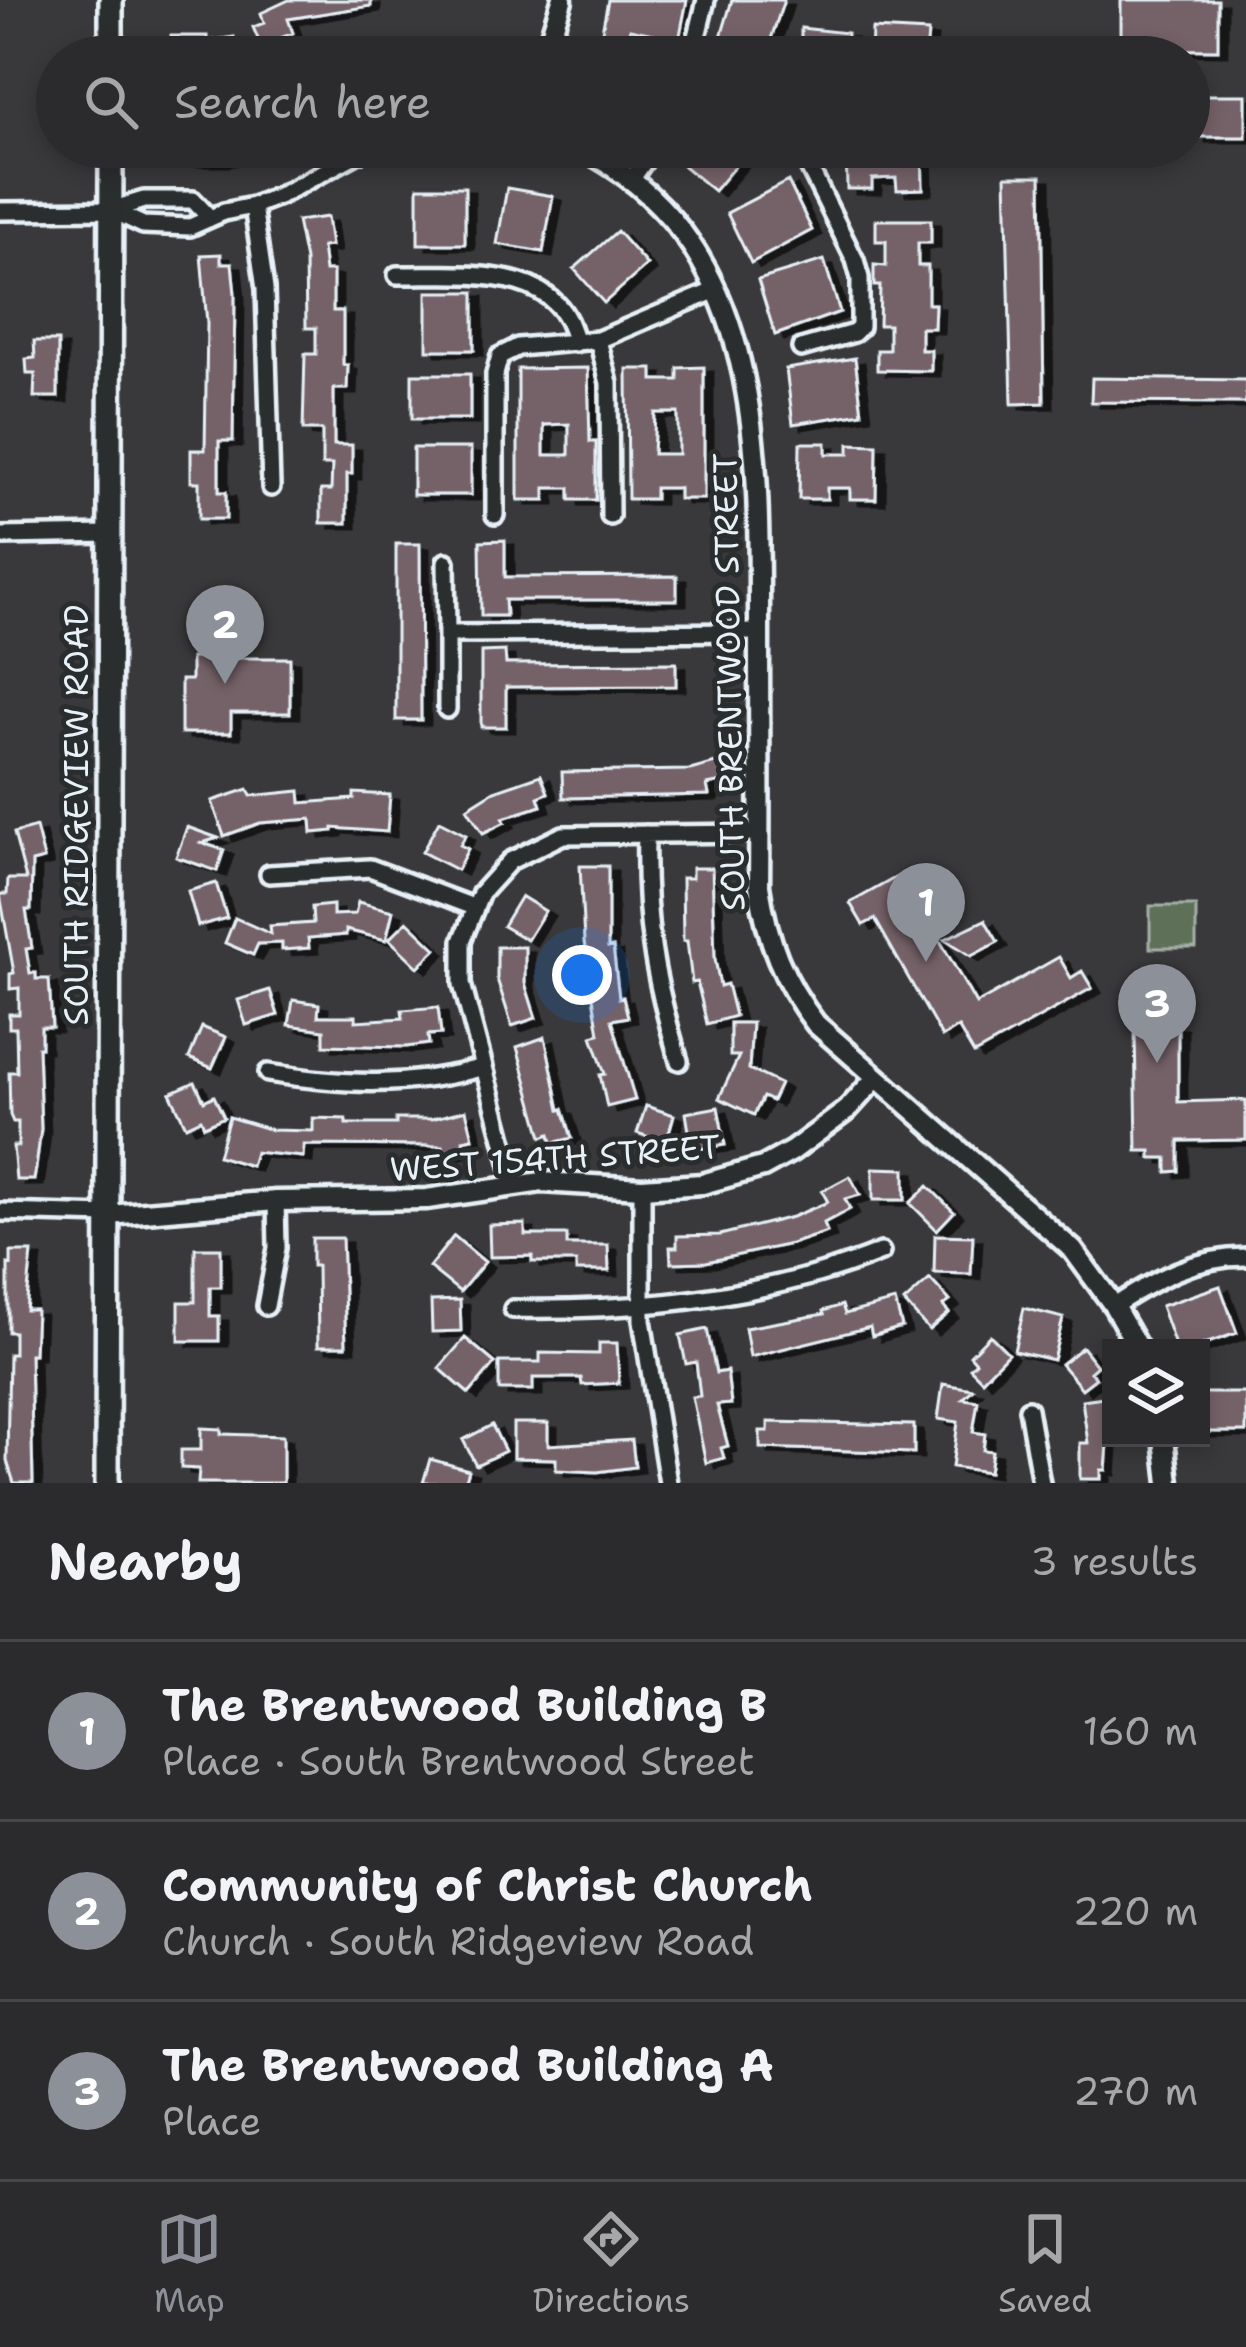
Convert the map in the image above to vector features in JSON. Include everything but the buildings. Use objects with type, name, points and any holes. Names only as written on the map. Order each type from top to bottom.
[{"type":"main road","points":[[111,0],[111,36]]},
{"type":"main road","name":"SOUTH RIDGEVIEW ROAD","points":[[107,1483],[111,168]]},
{"type":"street","points":[[551,36],[562,0]]},
{"type":"street","points":[[697,36],[706,0]]},
{"type":"street","points":[[111,210],[143,225],[190,227],[253,206],[328,168]]},
{"type":"street","name":"SOUTH BRENTWOOD STREET","points":[[613,168],[632,179],[680,228],[701,258],[742,367],[758,473],[759,886],[766,932],[779,966],[816,1024],[1073,1250],[1133,1339]]},
{"type":"street","points":[[632,179],[640,168]]},
{"type":"street","points":[[801,348],[854,333],[860,327],[860,278],[809,168]]},
{"type":"street","points":[[0,211],[111,210],[145,200],[194,200],[210,218]]},
{"type":"street","points":[[253,206],[265,289],[271,487]]},
{"type":"street","points":[[397,275],[501,278],[526,286],[562,305],[571,320],[575,343]]},
{"type":"street","points":[[495,515],[497,363],[508,350],[598,340],[716,290]]},
{"type":"street","points":[[598,340],[609,383],[610,516]]},
{"type":"street","points":[[0,536],[110,534]]},
{"type":"street","points":[[446,562],[448,709]]},
{"type":"street","points":[[447,634],[759,632]]},
{"type":"street","points":[[515,1184],[460,963],[463,934],[473,907],[510,861],[546,842],[590,833],[759,833]]},
{"type":"street","points":[[646,834],[644,892],[650,956],[679,1061]]},
{"type":"street","points":[[268,874],[370,868],[473,907]]},
{"type":"street","points":[[268,1073],[390,1084],[427,1081],[484,1067]]},
{"type":"street","name":"WEST 154TH STREET","points":[[109,1215],[276,1201],[427,1198],[542,1182],[642,1188],[702,1184],[763,1167],[823,1130],[876,1078]]},
{"type":"street","points":[[642,1188],[641,1304],[668,1483]]},
{"type":"street","points":[[266,1306],[277,1248],[276,1201]]},
{"type":"street","points":[[0,1212],[109,1215]]},
{"type":"street","points":[[513,1309],[641,1304],[773,1286],[842,1268],[880,1252]]},
{"type":"street","points":[[1114,1306],[1190,1265],[1246,1257]]},
{"type":"street","points":[[1028,1409],[1042,1483]]},
{"type":"street","points":[[1165,1447],[1169,1483]]},
{"type":"green space","points":[[1150,906],[1196,906],[1196,948],[1150,948]]},
{"type":"place","name":"Community of Christ Church","points":[[225,684]]},
{"type":"place","name":"The Brentwood Building B","points":[[926,962]]},
{"type":"place","name":"The Brentwood Building A","points":[[1157,1063]]}]
